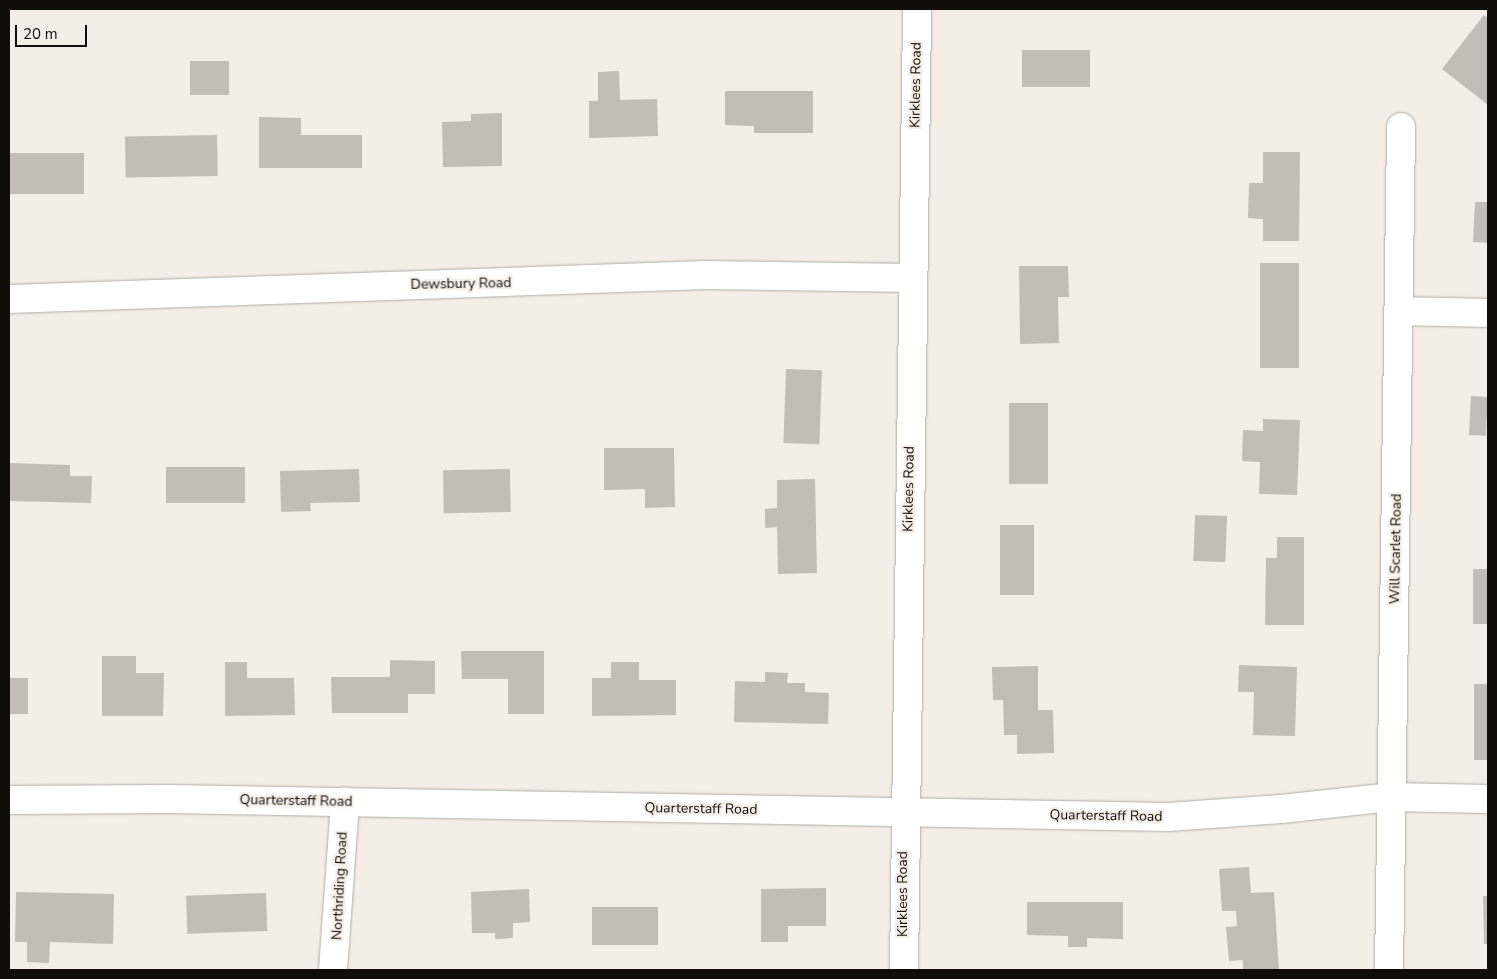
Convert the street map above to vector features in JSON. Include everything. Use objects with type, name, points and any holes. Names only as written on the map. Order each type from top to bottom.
[{"type":"street","name":"Kirklees Road","points":[[904,970],[903,813],[917,9]]},
{"type":"street","name":"Will Scarlet Road","points":[[1389,970],[1401,127]]},
{"type":"street","name":"Dewsbury Road","points":[[9,299],[706,275],[913,278]]},
{"type":"street","points":[[1399,312],[1488,314]]},
{"type":"street","name":"Quarterstaff Road","points":[[9,800],[345,801],[1169,817],[1281,810],[1392,797],[1488,799]]},
{"type":"street","name":"Northriding Road","points":[[333,970],[345,801]]},
{"type":"building","points":[[1484,15],[1488,18],[1488,105],[1442,69]]},
{"type":"building","points":[[1022,50],[1090,50],[1090,87],[1022,87]]},
{"type":"building","points":[[190,61],[229,61],[229,95],[190,95]]},
{"type":"building","points":[[619,71],[620,100],[657,99],[658,136],[589,138],[589,101],[598,101],[598,72]]},
{"type":"building","points":[[725,91],[813,91],[813,133],[754,133],[754,126],[725,125]]},
{"type":"building","points":[[502,113],[502,166],[443,167],[442,122],[471,121],[471,114]]},
{"type":"building","points":[[259,117],[301,118],[301,135],[362,135],[362,168],[259,168]]},
{"type":"building","points":[[217,135],[218,176],[126,178],[125,137]]},
{"type":"building","points":[[1263,152],[1300,152],[1299,241],[1263,241],[1263,219],[1248,218],[1249,183],[1263,183]]},
{"type":"building","points":[[9,153],[84,153],[84,194],[9,194]]},
{"type":"building","points":[[1475,202],[1488,202],[1488,243],[1473,242]]},
{"type":"building","points":[[1260,263],[1299,263],[1299,368],[1260,368]]},
{"type":"building","points":[[1019,266],[1068,266],[1069,297],[1058,297],[1059,343],[1020,344]]},
{"type":"building","points":[[786,369],[822,370],[819,444],[783,443]]},
{"type":"building","points":[[1471,396],[1488,397],[1486,436],[1469,435]]},
{"type":"building","points":[[1009,403],[1048,403],[1048,484],[1009,484]]},
{"type":"building","points":[[1263,419],[1300,420],[1297,495],[1259,494],[1260,462],[1242,461],[1243,430],[1263,431]]},
{"type":"building","points":[[604,448],[674,448],[675,507],[645,508],[645,489],[604,490]]},
{"type":"building","points":[[9,463],[70,465],[70,476],[92,476],[91,503],[9,501]]},
{"type":"building","points":[[166,467],[245,467],[245,503],[166,503]]},
{"type":"building","points":[[359,469],[360,502],[310,503],[311,511],[281,512],[280,471]]},
{"type":"building","points":[[510,469],[511,512],[444,513],[443,470]]},
{"type":"building","points":[[815,479],[817,573],[778,574],[777,527],[765,528],[765,509],[777,508],[777,480]]},
{"type":"building","points":[[1195,515],[1227,516],[1225,562],[1193,561]]},
{"type":"building","points":[[1000,525],[1034,525],[1034,595],[1000,595]]},
{"type":"building","points":[[1277,537],[1304,537],[1304,625],[1265,625],[1266,558],[1277,558]]},
{"type":"building","points":[[1473,569],[1488,569],[1488,624],[1473,624]]},
{"type":"building","points":[[461,651],[544,651],[544,714],[508,714],[508,679],[462,679]]},
{"type":"building","points":[[102,656],[136,656],[136,673],[164,673],[163,716],[102,716]]},
{"type":"building","points":[[390,660],[435,661],[435,694],[408,694],[408,713],[332,713],[331,677],[390,677]]},
{"type":"building","points":[[225,662],[247,662],[247,678],[294,678],[295,715],[225,716]]},
{"type":"building","points":[[611,662],[639,662],[639,680],[676,680],[676,715],[592,716],[592,678],[611,678]]},
{"type":"building","points":[[1239,665],[1297,667],[1295,736],[1253,735],[1254,692],[1238,692]]},
{"type":"building","points":[[1038,666],[1038,710],[1053,710],[1054,753],[1017,754],[1017,735],[1004,735],[1003,700],[993,700],[992,667]]},
{"type":"building","points":[[765,672],[788,673],[787,683],[805,683],[805,692],[829,693],[828,724],[734,722],[735,681],[765,682]]},
{"type":"building","points":[[9,678],[28,678],[28,714],[9,714]]},
{"type":"building","points":[[1474,684],[1488,684],[1488,760],[1474,760]]},
{"type":"building","points":[[1249,867],[1251,893],[1274,892],[1279,970],[1243,970],[1243,960],[1229,961],[1226,927],[1237,926],[1236,911],[1222,911],[1219,869]]},
{"type":"building","points":[[826,888],[826,926],[788,926],[788,942],[761,942],[761,889]]},
{"type":"building","points":[[529,889],[530,922],[513,923],[513,938],[495,939],[495,933],[472,933],[471,892]]},
{"type":"building","points":[[16,892],[114,894],[113,944],[50,942],[49,963],[27,962],[27,942],[15,942]]},
{"type":"building","points":[[266,893],[267,931],[187,934],[186,896]]},
{"type":"building","points":[[1483,896],[1488,896],[1488,944],[1484,944]]},
{"type":"building","points":[[1027,902],[1123,902],[1123,939],[1087,938],[1087,947],[1068,947],[1068,936],[1027,935]]},
{"type":"building","points":[[592,907],[658,907],[658,945],[592,945]]}]
